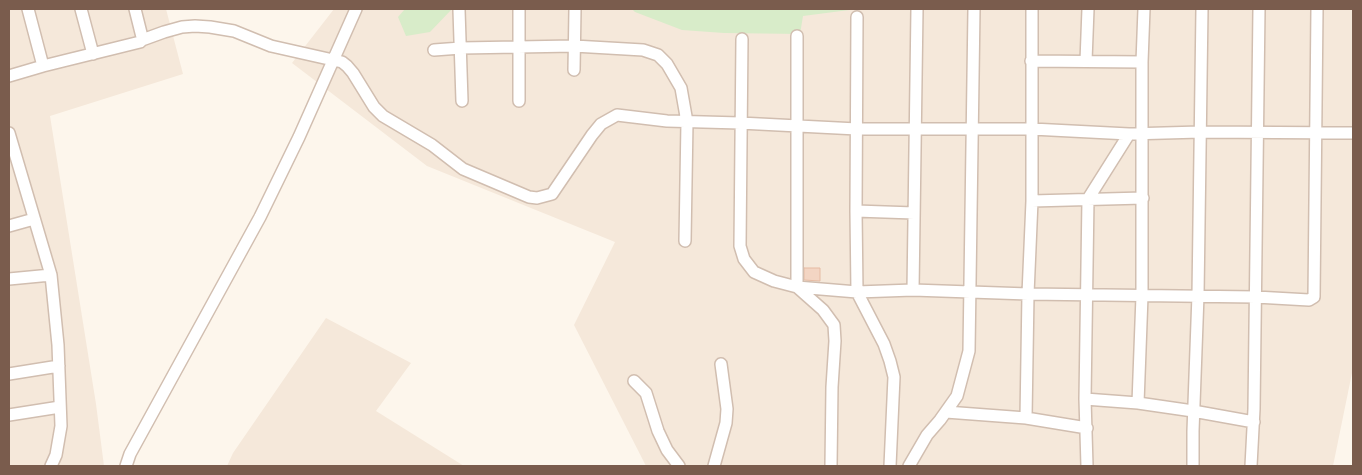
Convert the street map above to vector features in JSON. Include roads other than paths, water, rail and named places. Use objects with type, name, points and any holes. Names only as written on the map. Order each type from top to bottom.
[{"type":"street","points":[[28,9],[44,66]]},
{"type":"street","points":[[81,9],[93,54]]},
{"type":"street","points":[[135,9],[142,40]]},
{"type":"street","points":[[126,466],[130,454],[260,217],[299,137],[356,9]]},
{"type":"street","points":[[519,9],[519,101]]},
{"type":"street","points":[[574,70],[575,9]]},
{"type":"street","points":[[913,290],[916,9]]},
{"type":"street","points":[[909,466],[927,435],[957,396],[970,351],[974,9]]},
{"type":"street","points":[[1026,418],[1032,201],[1032,9]]},
{"type":"street","points":[[1086,61],[1088,9]]},
{"type":"street","points":[[1138,403],[1142,296],[1142,62],[1144,9]]},
{"type":"street","points":[[1193,466],[1193,411],[1198,295],[1202,9]]},
{"type":"street","points":[[1251,466],[1254,422],[1259,9]]},
{"type":"street","points":[[742,39],[740,246],[744,260],[754,272],[774,281],[797,287],[857,292],[913,290],[1142,296],[1256,296],[1309,300],[1314,297],[1317,9]]},
{"type":"street","points":[[459,10],[462,101]]},
{"type":"street","points":[[857,17],[857,292],[884,344],[894,377],[890,466]]},
{"type":"street","points":[[9,76],[137,43],[182,27],[210,27],[234,31],[270,46],[342,62],[358,80],[374,107],[383,116],[432,145],[463,170],[529,197],[537,198],[552,194],[592,134],[601,124],[612,117],[620,115],[633,118],[687,122],[857,129],[1032,129],[1129,134],[1200,132],[1353,133]]},
{"type":"street","points":[[797,36],[797,287],[823,310],[834,324],[831,466]]},
{"type":"street","points":[[434,50],[574,46],[643,50],[658,55],[667,64],[681,88],[687,122],[685,241]]},
{"type":"street","points":[[1031,61],[1142,62]]},
{"type":"street","points":[[9,133],[12,153],[51,275],[59,366],[61,426],[56,455],[51,466]]},
{"type":"street","points":[[1087,466],[1085,398],[1088,200],[1129,134]]},
{"type":"street","points":[[1032,201],[1143,198]]},
{"type":"street","points":[[856,211],[914,212]]},
{"type":"street","points":[[9,226],[34,219]]},
{"type":"street","points":[[9,280],[51,275]]},
{"type":"street","points":[[714,466],[726,422],[727,409],[721,364]]},
{"type":"street","points":[[9,374],[59,366]]},
{"type":"street","points":[[634,381],[646,393],[658,431],[667,450],[678,466]]},
{"type":"street","points":[[1085,398],[1138,403],[1254,422]]},
{"type":"street","points":[[9,415],[60,407]]},
{"type":"street","points":[[946,412],[1026,418],[1087,428]]}]
